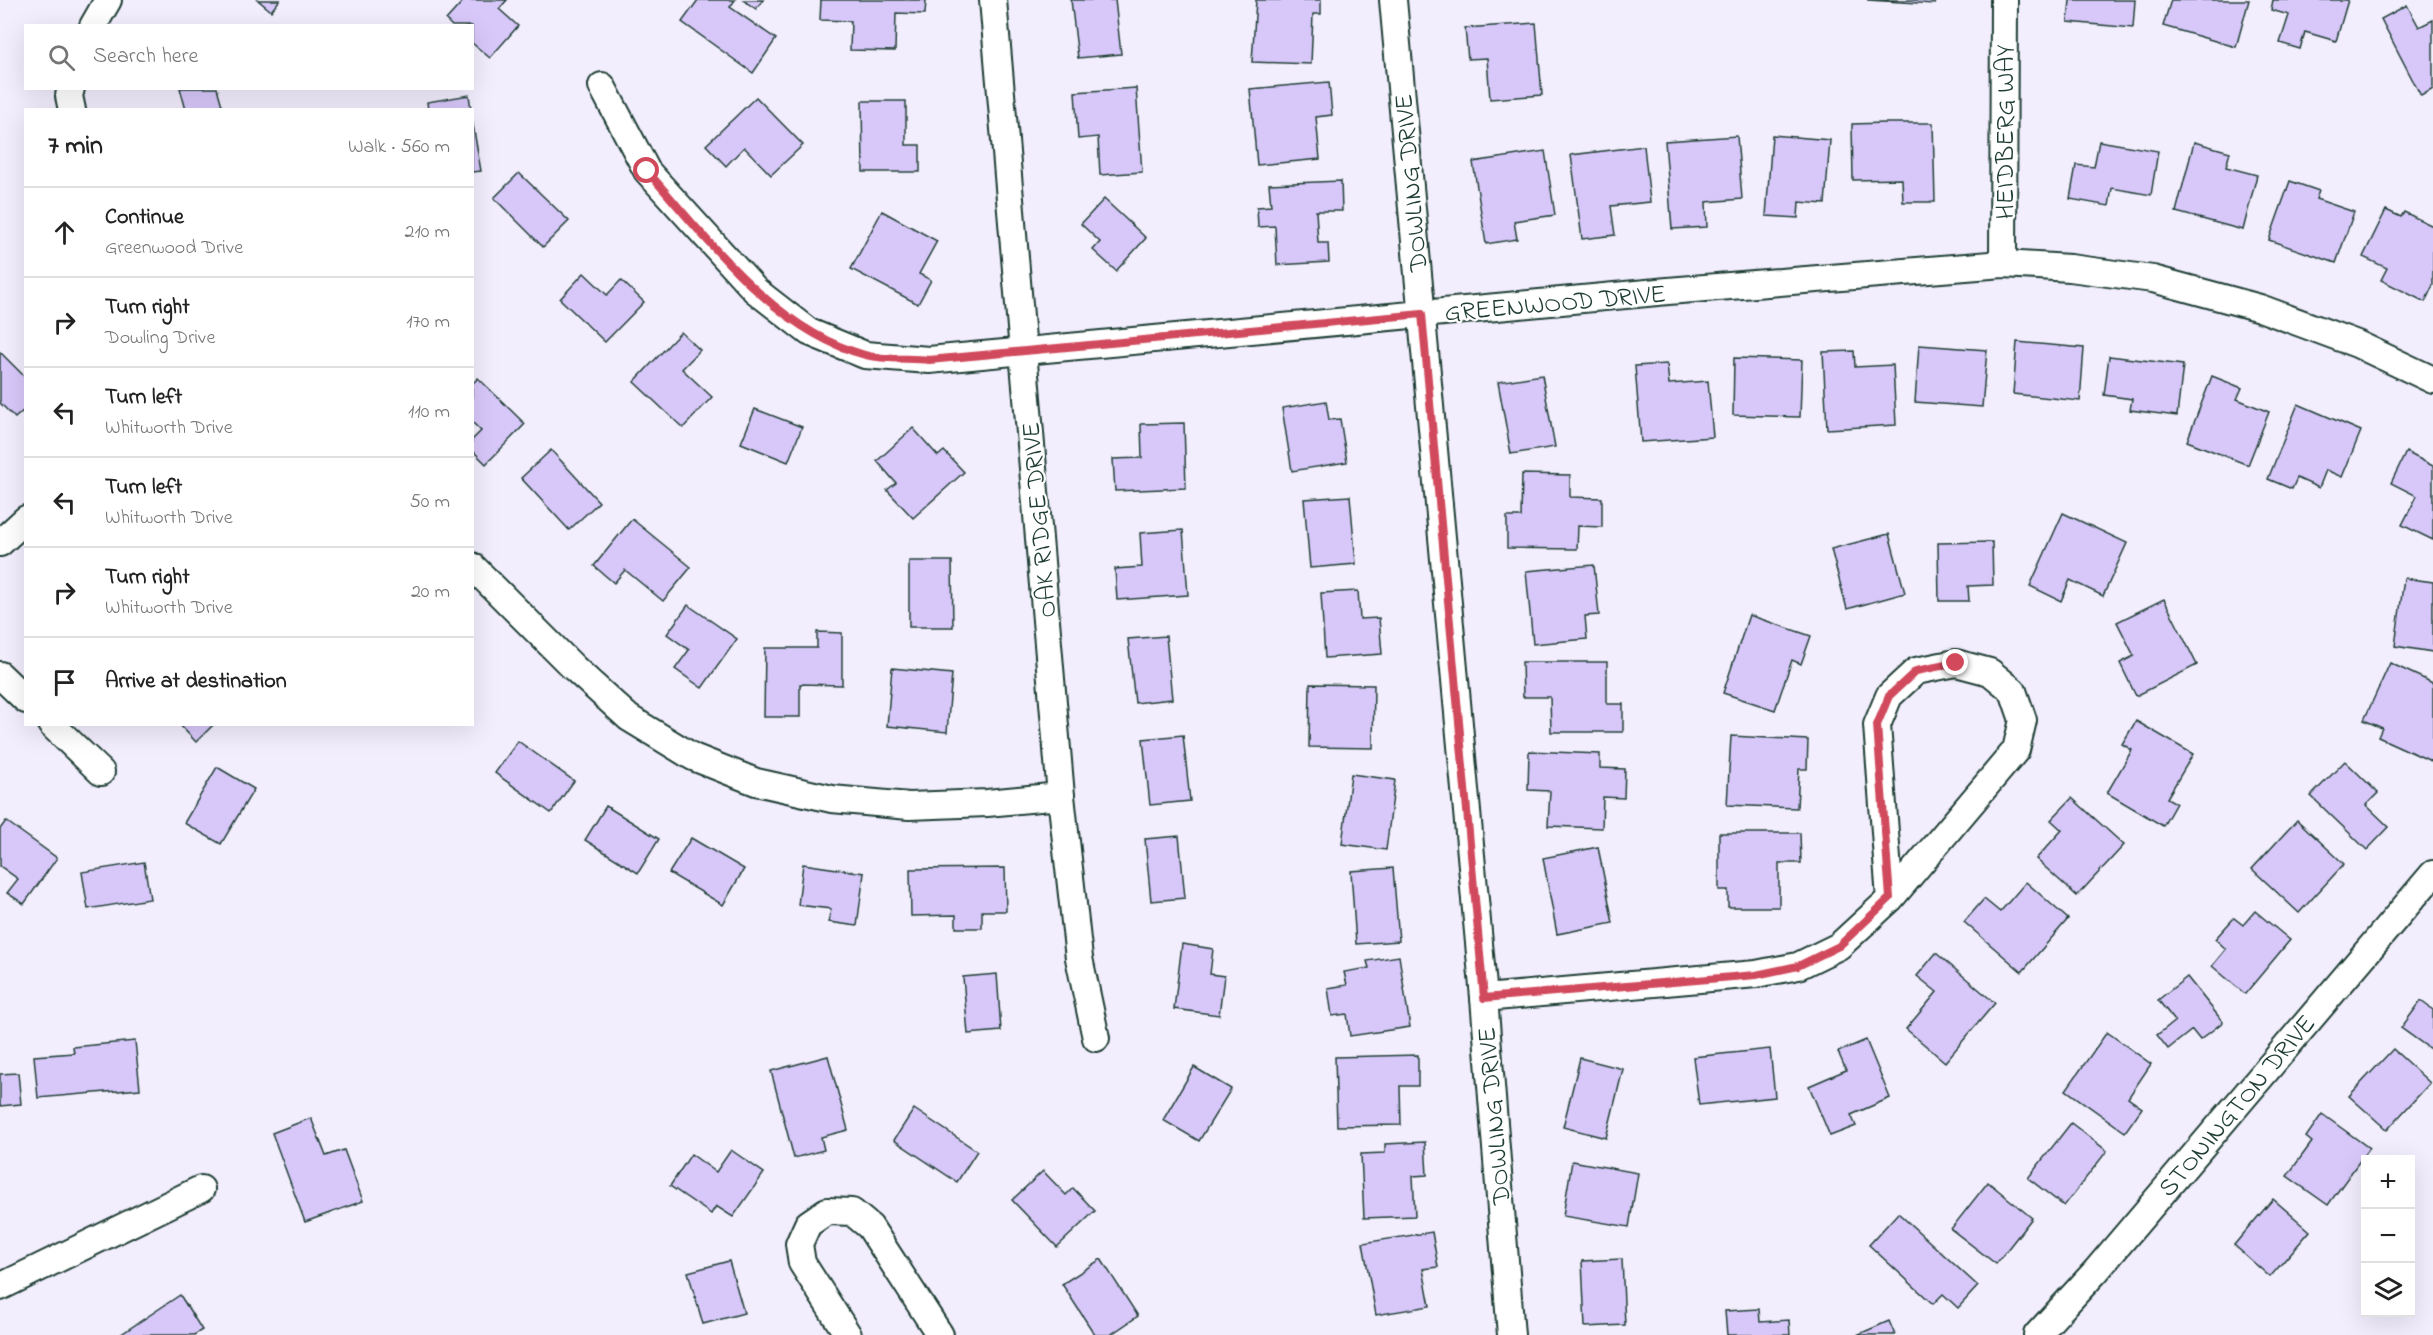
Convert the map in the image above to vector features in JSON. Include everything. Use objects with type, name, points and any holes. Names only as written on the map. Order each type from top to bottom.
[{"type":"street","points":[[94,24],[108,0]]},
{"type":"street","name":"OAK RIDGE DRIVE","points":[[993,0],[1061,796],[1079,958],[1096,1038]]},
{"type":"street","name":"DOWLING DRIVE","points":[[1393,0],[1484,998],[1511,1335]]},
{"type":"street","name":"HEIDBERG WAY","points":[[2003,264],[2004,0]]},
{"type":"street","name":"GREENWOOD DRIVE","points":[[602,86],[647,171],[754,290],[809,332],[866,355],[929,360],[1422,314],[2003,264],[2070,268],[2164,282],[2271,312],[2356,344],[2433,380]]},
{"type":"street","points":[[70,90],[69,96],[72,108]]},
{"type":"street","points":[[0,543],[24,521]]},
{"type":"street","points":[[474,568],[573,667],[629,718],[693,757],[735,774],[756,782],[832,798],[909,806],[1061,796]]},
{"type":"street","points":[[1484,998],[1756,975],[1798,966],[1839,946],[1890,898],[2016,750],[2023,720],[2013,691],[1990,672],[1956,663],[1916,671],[1889,696],[1877,725],[1890,898]]},
{"type":"street","points":[[0,675],[24,698]]},
{"type":"street","points":[[53,726],[100,772]]},
{"type":"street","name":"STONINGTON DRIVE","points":[[2037,1335],[2096,1271],[2433,874]]},
{"type":"street","points":[[0,1287],[201,1189]]},
{"type":"street","points":[[848,1335],[802,1263],[799,1244],[808,1224],[827,1211],[852,1212],[870,1227],[940,1335]]},
{"type":"building","points":[[258,0],[280,0],[271,11]]},
{"type":"building","points":[[464,0],[507,0],[499,9],[518,26],[490,58],[474,45],[474,24],[450,24],[446,20]]},
{"type":"building","points":[[698,0],[735,0],[730,7],[776,39],[753,73],[682,22]]},
{"type":"building","points":[[743,0],[763,0],[756,9]]},
{"type":"building","points":[[821,0],[926,0],[925,14],[896,13],[895,51],[850,50],[851,21],[820,20]]},
{"type":"building","points":[[1071,0],[1115,0],[1121,54],[1078,58]]},
{"type":"building","points":[[1256,0],[1321,0],[1321,14],[1313,14],[1311,64],[1252,62]]},
{"type":"building","points":[[1867,0],[1936,0],[1935,4]]},
{"type":"building","points":[[2070,0],[2135,0],[2133,28],[2068,22]]},
{"type":"building","points":[[2171,0],[2249,0],[2236,47],[2163,26]]},
{"type":"building","points":[[2273,0],[2348,0],[2336,41],[2305,32],[2300,49],[2280,43],[2289,15],[2271,10]]},
{"type":"building","points":[[2407,5],[2419,27],[2433,20],[2433,89],[2421,96],[2381,19]]},
{"type":"building","points":[[1536,23],[1542,95],[1490,99],[1487,58],[1468,59],[1465,28]]},
{"type":"building","points":[[1329,82],[1332,115],[1316,117],[1320,159],[1257,165],[1250,89]]},
{"type":"building","points":[[1136,88],[1142,172],[1100,175],[1098,137],[1078,139],[1075,92]]},
{"type":"building","points":[[181,90],[218,90],[223,108],[185,108]]},
{"type":"building","points":[[469,95],[471,108],[428,108],[427,102]]},
{"type":"building","points":[[756,97],[803,145],[771,175],[744,147],[726,166],[706,145]]},
{"type":"building","points":[[862,101],[906,101],[906,145],[920,145],[920,172],[863,172]]},
{"type":"building","points":[[1933,123],[1935,202],[1903,202],[1902,179],[1853,180],[1852,124]]},
{"type":"building","points":[[474,131],[481,171],[474,172]]},
{"type":"building","points":[[1772,135],[1830,140],[1825,204],[1799,202],[1798,218],[1766,216]]},
{"type":"building","points":[[1737,136],[1742,199],[1706,202],[1707,227],[1672,229],[1665,141]]},
{"type":"building","points":[[2099,141],[2158,151],[2151,195],[2112,188],[2109,206],[2070,199],[2076,165],[2094,167]]},
{"type":"building","points":[[2194,142],[2230,152],[2226,167],[2257,175],[2243,230],[2176,212]]},
{"type":"building","points":[[1644,146],[1650,202],[1611,206],[1615,235],[1582,239],[1571,155]]},
{"type":"building","points":[[1545,151],[1555,215],[1514,221],[1517,239],[1486,244],[1473,162]]},
{"type":"building","points":[[519,173],[569,221],[543,247],[494,198]]},
{"type":"building","points":[[1341,181],[1342,211],[1316,211],[1318,243],[1328,243],[1329,262],[1277,265],[1275,226],[1258,227],[1257,207],[1271,206],[1269,184]]},
{"type":"building","points":[[2290,181],[2319,191],[2316,199],[2354,212],[2336,263],[2269,240]]},
{"type":"building","points":[[1104,199],[1146,238],[1116,271],[1093,250],[1100,242],[1081,224]]},
{"type":"building","points":[[2386,210],[2401,217],[2404,212],[2433,226],[2433,285],[2425,302],[2381,280],[2387,268],[2363,257]]},
{"type":"building","points":[[882,211],[937,241],[919,274],[931,280],[918,304],[851,269]]},
{"type":"building","points":[[584,273],[607,295],[621,280],[644,302],[605,342],[560,299]]},
{"type":"building","points":[[681,332],[700,350],[682,369],[712,397],[683,428],[634,382]]},
{"type":"building","points":[[2017,342],[2084,348],[2080,401],[2013,394]]},
{"type":"building","points":[[1919,345],[1987,350],[1982,407],[1915,402]]},
{"type":"building","points":[[1854,351],[1855,367],[1893,365],[1896,425],[1827,429],[1823,352]]},
{"type":"building","points":[[0,352],[24,376],[24,410],[15,418],[0,403]]},
{"type":"building","points":[[2109,356],[2183,365],[2177,416],[2130,410],[2132,399],[2104,395]]},
{"type":"building","points":[[1734,358],[1802,360],[1800,417],[1733,415]]},
{"type":"building","points":[[1667,364],[1669,384],[1708,381],[1713,437],[1641,442],[1635,366]]},
{"type":"building","points":[[1542,375],[1555,447],[1511,454],[1498,382]]},
{"type":"building","points":[[2212,376],[2242,388],[2237,399],[2269,412],[2248,465],[2187,441]]},
{"type":"building","points":[[478,378],[525,424],[486,464],[474,452],[474,438],[481,431],[474,424],[474,382]]},
{"type":"building","points":[[1326,401],[1329,420],[1340,419],[1347,462],[1292,471],[1282,408]]},
{"type":"building","points":[[2298,404],[2361,431],[2342,477],[2326,470],[2319,488],[2297,478],[2292,489],[2268,479]]},
{"type":"building","points":[[755,409],[802,427],[788,462],[741,443]]},
{"type":"building","points":[[1184,423],[1186,488],[1115,491],[1113,459],[1142,458],[1141,424]]},
{"type":"building","points":[[913,428],[938,456],[944,451],[964,472],[913,518],[887,490],[896,483],[877,461]]},
{"type":"building","points":[[551,450],[599,502],[569,530],[521,478]]},
{"type":"building","points":[[2406,452],[2433,466],[2433,540],[2402,525],[2417,496],[2391,483]]},
{"type":"building","points":[[1522,474],[1570,475],[1570,497],[1602,498],[1602,527],[1578,526],[1577,549],[1507,548],[1507,517],[1521,517]]},
{"type":"building","points":[[1350,496],[1356,564],[1310,568],[1304,499]]},
{"type":"building","points":[[2063,513],[2127,543],[2103,596],[2070,580],[2061,601],[2030,586]]},
{"type":"building","points":[[632,519],[691,567],[663,601],[625,570],[614,583],[594,566]]},
{"type":"building","points":[[1183,530],[1188,595],[1117,600],[1115,569],[1142,567],[1140,533]]},
{"type":"building","points":[[1889,534],[1905,593],[1847,609],[1831,549]]},
{"type":"building","points":[[1992,542],[1993,585],[1968,586],[1969,601],[1939,601],[1938,543]]},
{"type":"building","points":[[909,561],[952,561],[953,627],[909,627]]},
{"type":"building","points":[[1594,565],[1599,615],[1585,616],[1587,639],[1533,644],[1526,571]]},
{"type":"building","points":[[2404,578],[2433,582],[2433,652],[2395,646]]},
{"type":"building","points":[[1358,591],[1360,619],[1379,618],[1382,654],[1325,658],[1321,593]]},
{"type":"building","points":[[2164,599],[2197,665],[2136,696],[2120,663],[2134,656],[2117,622]]},
{"type":"building","points":[[688,605],[737,639],[702,688],[675,669],[689,650],[667,634]]},
{"type":"building","points":[[1749,615],[1811,636],[1801,664],[1792,660],[1775,710],[1723,693]]},
{"type":"building","points":[[817,632],[842,633],[842,685],[800,684],[800,717],[764,717],[765,648],[817,648]]},
{"type":"building","points":[[1166,636],[1172,699],[1135,703],[1128,639]]},
{"type":"building","points":[[1522,662],[1607,662],[1607,704],[1623,704],[1623,732],[1551,732],[1550,697],[1523,697]]},
{"type":"building","points":[[2390,663],[2433,683],[2433,762],[2378,737],[2382,728],[2364,720]]},
{"type":"building","points":[[892,668],[952,674],[947,732],[887,726]]},
{"type":"building","points":[[1310,684],[1374,685],[1373,748],[1309,747]]},
{"type":"building","points":[[2136,721],[2193,754],[2167,798],[2176,803],[2163,826],[2107,793],[2132,750],[2122,744]]},
{"type":"building","points":[[181,726],[212,726],[196,742]]},
{"type":"building","points":[[1183,735],[1190,801],[1150,805],[1143,739]]},
{"type":"building","points":[[1731,736],[1808,740],[1807,769],[1799,769],[1797,808],[1727,805]]},
{"type":"building","points":[[518,741],[574,781],[551,813],[495,773]]},
{"type":"building","points":[[1529,751],[1600,754],[1600,768],[1625,769],[1624,798],[1603,797],[1602,828],[1548,826],[1550,791],[1528,790]]},
{"type":"building","points":[[2345,761],[2378,793],[2366,805],[2389,827],[2367,850],[2311,796]]},
{"type":"building","points":[[217,767],[254,789],[221,844],[184,823]]},
{"type":"building","points":[[1351,774],[1395,780],[1386,850],[1342,844]]},
{"type":"building","points":[[2072,798],[2124,845],[2077,896],[2036,859],[2062,830],[2051,820]]},
{"type":"building","points":[[606,806],[659,839],[638,873],[585,840]]},
{"type":"building","points":[[2297,820],[2344,864],[2299,913],[2252,869]]},
{"type":"building","points":[[6,821],[57,858],[24,904],[7,893],[18,879],[0,866],[0,829]]},
{"type":"building","points":[[1719,833],[1800,833],[1801,863],[1779,863],[1779,907],[1728,907],[1728,890],[1719,890]]},
{"type":"building","points":[[1179,836],[1185,898],[1151,901],[1145,839]]},
{"type":"building","points":[[691,838],[744,869],[723,905],[669,873]]},
{"type":"building","points":[[1598,847],[1613,923],[1557,934],[1543,858]]},
{"type":"building","points":[[144,862],[150,899],[88,909],[82,872]]},
{"type":"building","points":[[803,864],[864,873],[857,926],[829,922],[831,909],[798,905]]},
{"type":"building","points":[[1005,868],[1006,911],[982,911],[982,928],[956,928],[956,915],[911,916],[910,869]]},
{"type":"building","points":[[1393,868],[1399,941],[1356,944],[1351,871]]},
{"type":"building","points":[[2026,882],[2068,919],[2022,972],[1964,922],[1984,899],[2000,912]]},
{"type":"building","points":[[2255,911],[2290,940],[2245,994],[2212,966],[2226,949],[2215,939],[2234,918],[2243,925]]},
{"type":"building","points":[[1182,944],[1213,949],[1210,974],[1224,976],[1219,1015],[1174,1009]]},
{"type":"building","points":[[1936,953],[1995,1003],[1945,1062],[1906,1029],[1937,992],[1917,976]]},
{"type":"building","points":[[1399,956],[1410,1027],[1350,1036],[1347,1014],[1332,1016],[1328,988],[1347,985],[1344,972],[1369,968],[1367,961]]},
{"type":"building","points":[[997,974],[1001,1031],[968,1034],[963,977]]},
{"type":"building","points":[[2187,977],[2223,1022],[2200,1040],[2192,1030],[2168,1049],[2157,1035],[2175,1021],[2158,1000]]},
{"type":"building","points":[[2421,1001],[2433,1010],[2433,1051],[2401,1028]]},
{"type":"building","points":[[2107,1032],[2151,1064],[2128,1098],[2142,1108],[2125,1132],[2066,1090]]},
{"type":"building","points":[[1866,1040],[1890,1098],[1851,1115],[1856,1126],[1830,1136],[1809,1086],[1846,1070],[1838,1052]]},
{"type":"building","points":[[135,1041],[140,1089],[38,1098],[34,1056],[74,1053],[73,1047]]},
{"type":"building","points":[[1770,1049],[1775,1097],[1699,1105],[1693,1057]]},
{"type":"building","points":[[2393,1049],[2430,1083],[2387,1130],[2349,1096]]},
{"type":"building","points":[[1418,1055],[1418,1086],[1400,1086],[1401,1125],[1337,1126],[1335,1057]]},
{"type":"building","points":[[828,1056],[848,1130],[821,1137],[824,1150],[794,1158],[771,1071]]},
{"type":"building","points":[[1580,1058],[1623,1069],[1606,1138],[1563,1127]]},
{"type":"building","points":[[1194,1067],[1231,1089],[1199,1141],[1163,1120]]},
{"type":"building","points":[[18,1073],[21,1104],[0,1106],[0,1074]]},
{"type":"building","points":[[914,1109],[977,1151],[957,1182],[894,1140]]},
{"type":"building","points":[[2322,1114],[2369,1148],[2364,1155],[2361,1155],[2361,1159],[2328,1205],[2287,1176],[2312,1142],[2306,1137]]},
{"type":"building","points":[[311,1118],[326,1156],[344,1150],[363,1201],[305,1222],[272,1133]]},
{"type":"building","points":[[2071,1123],[2107,1151],[2064,1206],[2028,1178]]},
{"type":"building","points":[[1425,1142],[1427,1175],[1413,1176],[1415,1216],[1364,1218],[1361,1154],[1385,1153],[1385,1144]]},
{"type":"building","points":[[731,1150],[764,1173],[733,1217],[716,1206],[711,1214],[670,1186],[691,1154],[716,1172]]},
{"type":"building","points":[[1572,1161],[1638,1173],[1629,1227],[1563,1216]]},
{"type":"building","points":[[1043,1171],[1066,1195],[1073,1188],[1095,1211],[1057,1247],[1012,1200]]},
{"type":"building","points":[[1988,1182],[2032,1218],[1996,1264],[1951,1229]]},
{"type":"building","points":[[2273,1199],[2310,1231],[2270,1277],[2234,1245]]},
{"type":"building","points":[[1898,1213],[1978,1286],[1958,1308],[1943,1294],[1933,1304],[1869,1245]]},
{"type":"building","points":[[1432,1232],[1438,1267],[1423,1269],[1430,1306],[1376,1315],[1363,1243]]},
{"type":"building","points":[[1101,1259],[1138,1316],[1110,1335],[1095,1335],[1062,1284]]},
{"type":"building","points":[[1622,1259],[1625,1325],[1585,1327],[1582,1261]]},
{"type":"building","points":[[729,1261],[744,1313],[703,1324],[688,1272]]},
{"type":"building","points":[[180,1295],[202,1330],[194,1335],[120,1335]]},
{"type":"building","points":[[1759,1309],[1760,1322],[1789,1320],[1790,1335],[1727,1335],[1725,1311]]},
{"type":"building","points":[[1889,1321],[1895,1335],[1857,1335]]},
{"type":"route","points":[[647,171],[754,290],[809,332],[866,355],[929,360],[1422,314],[1484,998],[1756,975],[1798,966],[1839,946],[1890,898],[1877,725],[1889,696],[1916,671],[1956,663]]}]
